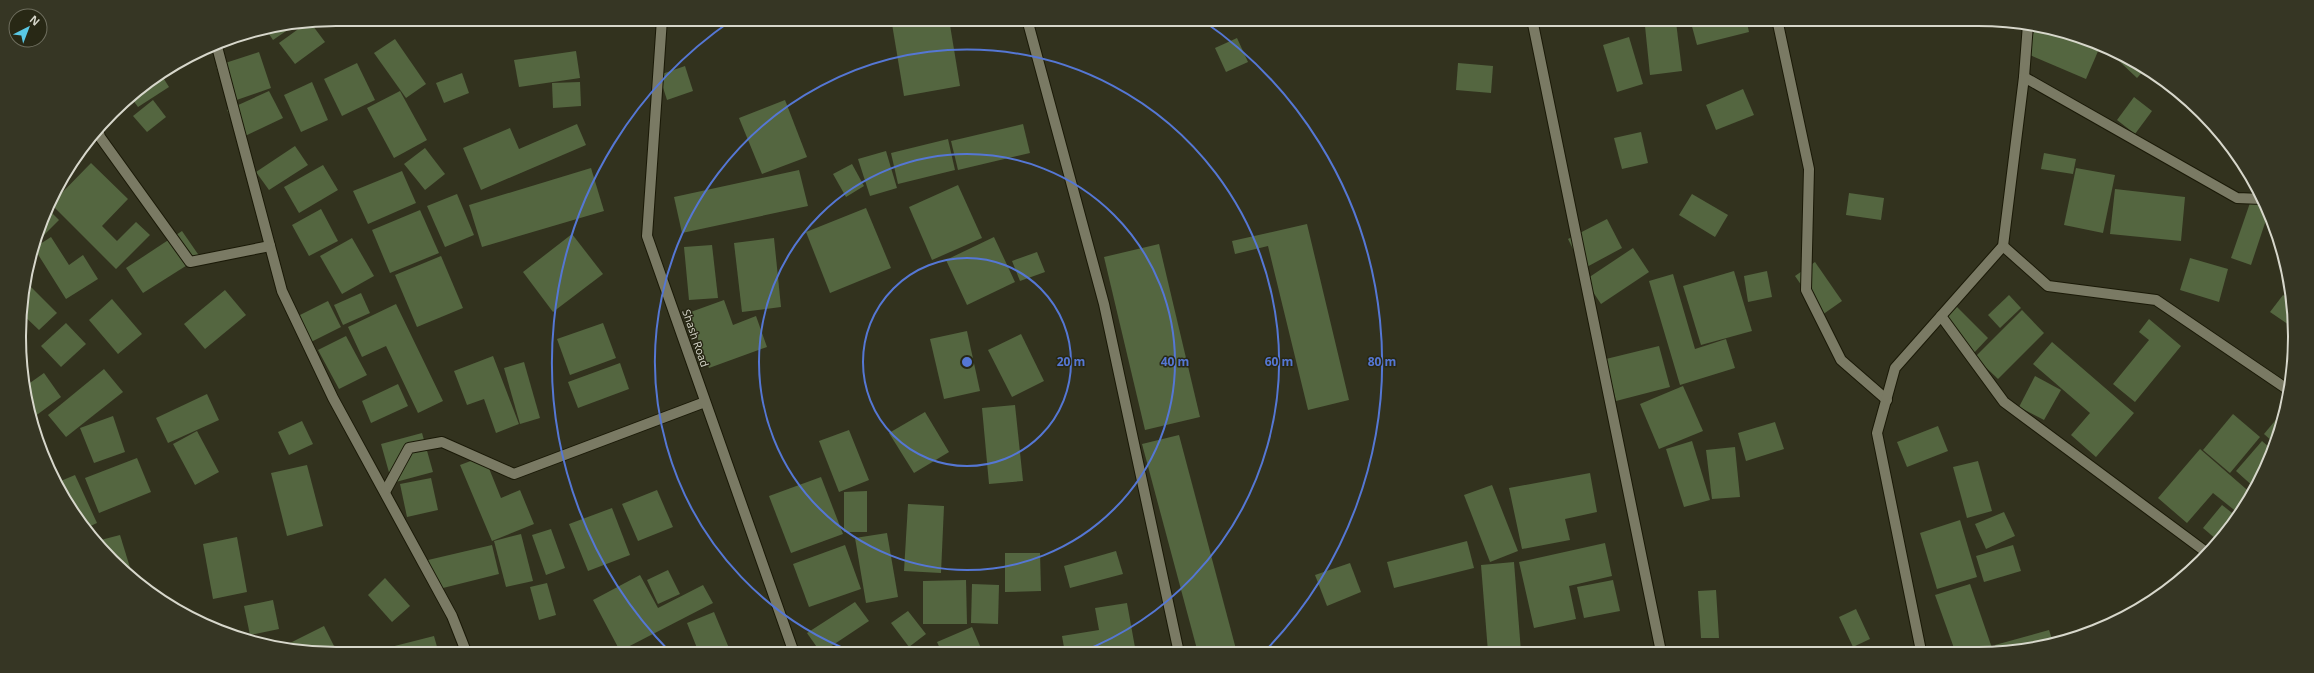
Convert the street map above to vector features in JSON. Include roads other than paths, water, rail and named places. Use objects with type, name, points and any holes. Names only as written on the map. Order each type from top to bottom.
[{"type":"street","name":"Shash Road","points":[[662,26],[647,236],[792,647]]},
{"type":"street","points":[[1029,26],[1104,304],[1178,647]]},
{"type":"street","points":[[1533,26],[1660,647]]},
{"type":"street","points":[[1778,26],[1809,169],[1806,290],[1841,360],[1887,400]]},
{"type":"street","points":[[1920,647],[1877,433],[1895,368],[2003,246],[2024,77],[2028,30]]},
{"type":"street","points":[[218,50],[282,291],[333,398],[452,616],[464,647]]},
{"type":"street","points":[[2024,77],[2237,198],[2256,199]]},
{"type":"street","points":[[100,136],[190,262],[270,246]]},
{"type":"street","points":[[2003,246],[2048,286],[2156,300],[2284,387]]},
{"type":"street","points":[[1941,316],[2004,402],[2203,550]]},
{"type":"street","points":[[385,492],[409,448],[442,442],[514,474],[705,402]]}]
